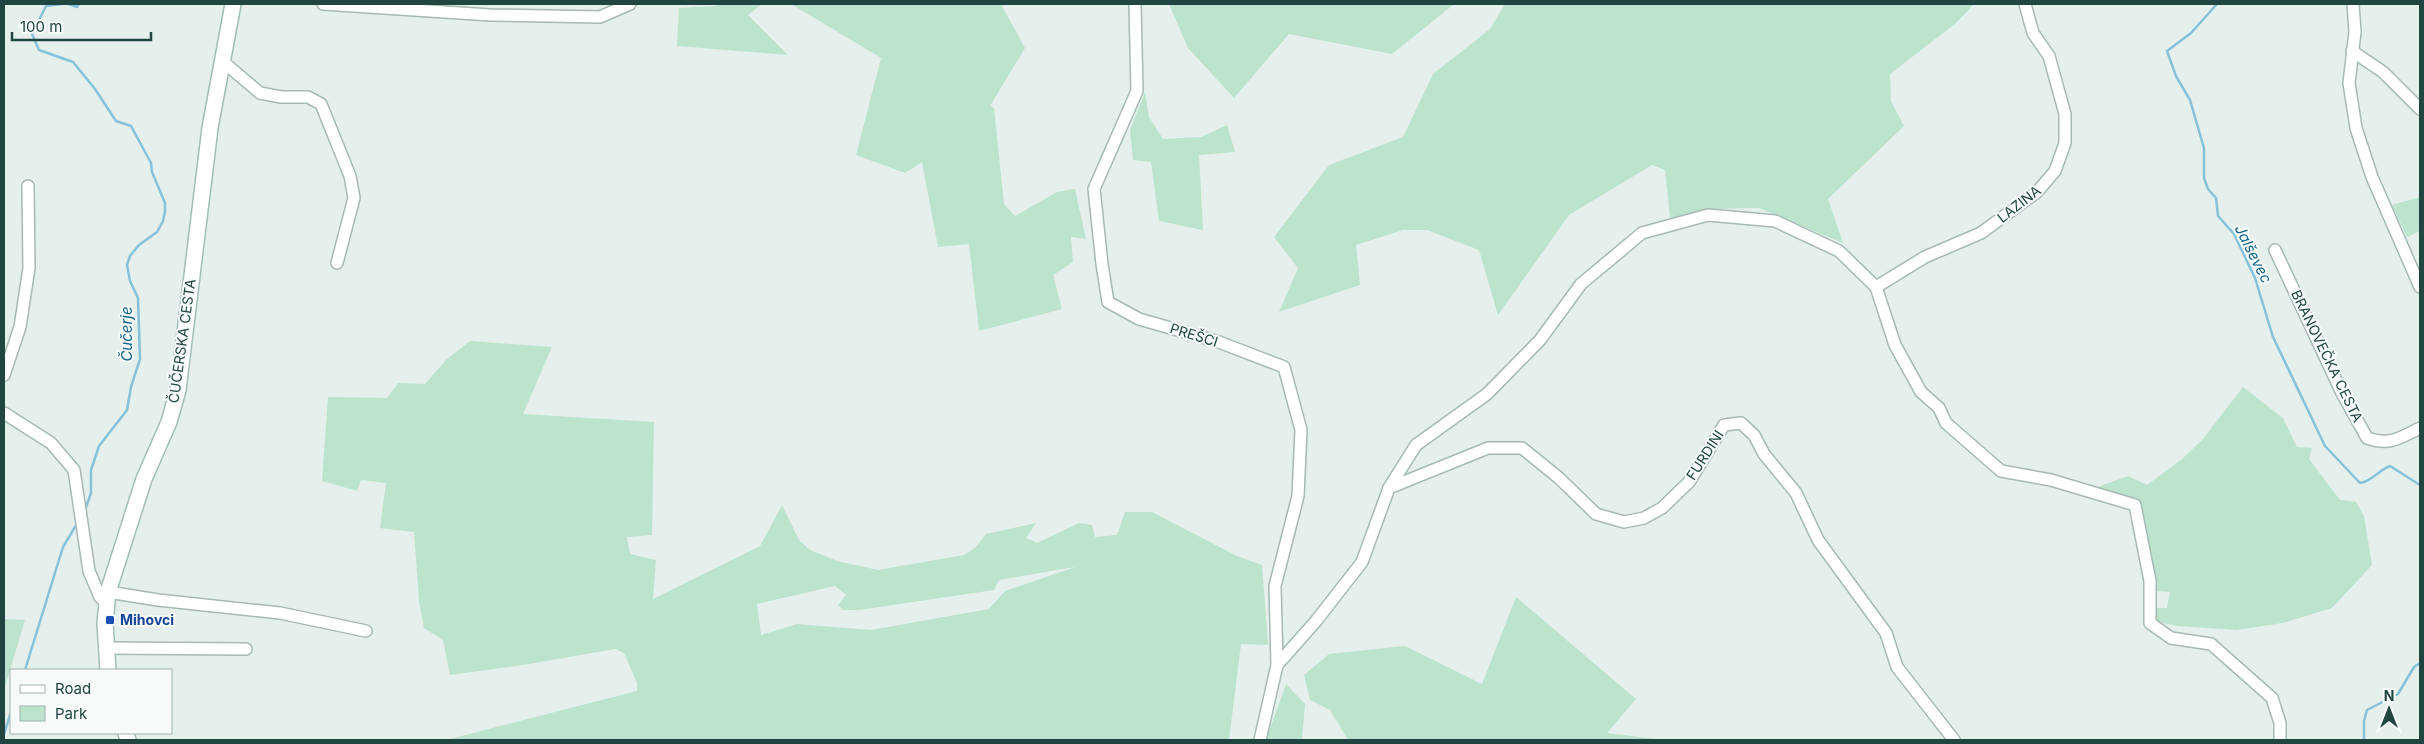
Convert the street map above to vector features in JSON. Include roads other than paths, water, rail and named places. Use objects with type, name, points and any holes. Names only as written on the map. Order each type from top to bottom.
[{"type":"street","name":"ČUČERSKA CESTA","points":[[108,669],[105,648],[108,592],[144,479],[169,422],[178,390],[210,128],[221,60],[233,4]]},
{"type":"street","points":[[323,4],[490,15],[600,17],[630,4]]},
{"type":"street","name":"PREŠCI","points":[[1134,4],[1136,91],[1094,189],[1108,302],[1139,318],[1219,342],[1284,367],[1301,430],[1298,496],[1275,586],[1277,666]]},
{"type":"street","name":"LAZINA","points":[[1876,287],[1924,257],[1980,233],[2037,192],[2055,171],[2065,142],[2065,114],[2049,56],[2033,33],[2025,4]]},
{"type":"street","points":[[2353,4],[2355,32],[2349,83],[2356,128],[2372,177],[2420,287]]},
{"type":"street","points":[[2352,51],[2383,72],[2420,109]]},
{"type":"street","points":[[221,60],[260,93],[281,97],[308,97],[321,104],[350,176],[354,198],[337,262]]},
{"type":"street","points":[[4,374],[20,327],[29,268],[28,186]]},
{"type":"street","points":[[1260,740],[1277,666],[1316,621],[1362,562],[1389,488],[1416,445],[1488,394],[1540,340],[1581,284],[1642,233],[1708,215],[1775,221],[1839,251],[1876,287],[1895,345],[1921,392],[1939,408],[1946,423],[2001,471],[2051,480],[2134,505],[2150,581],[2150,623],[2171,638],[2211,644],[2272,698],[2280,723],[2280,740]]},
{"type":"street","name":"BRANOVEČKA CESTA","points":[[2275,250],[2341,391],[2367,438],[2380,442],[2392,442],[2420,428]]},
{"type":"street","points":[[4,413],[51,443],[74,470],[92,579],[100,597],[108,592]]},
{"type":"street","name":"FURDINI","points":[[1389,488],[1488,448],[1522,448],[1559,478],[1596,514],[1624,522],[1644,518],[1662,508],[1689,482],[1724,425],[1742,423],[1754,435],[1764,454],[1796,493],[1818,540],[1886,633],[1896,668],[1954,740]]},
{"type":"street","points":[[92,579],[108,592],[158,600],[280,613],[366,631]]},
{"type":"street","points":[[105,648],[246,649]]},
{"type":"waterway","name":"Čučerje","points":[[62,4],[46,6],[32,34],[39,50],[73,62],[95,89],[116,121],[131,126],[151,163],[152,172],[165,203],[163,221],[157,232],[139,245],[130,256],[127,265],[130,281],[138,298],[140,359],[131,387],[127,410],[99,446],[91,470],[91,493],[84,513]]},
{"type":"waterway","name":"Čučerje","points":[[68,4],[77,7],[79,4]]},
{"type":"waterway","name":"Jalševec","points":[[2217,4],[2191,33],[2167,51],[2176,76],[2190,100],[2204,148],[2204,178],[2208,189],[2216,198],[2218,216],[2234,234],[2255,278],[2273,337],[2325,446],[2360,483],[2390,466],[2420,485]]},
{"type":"waterway","name":"Čučerje","points":[[25,669],[63,547],[78,522]]},
{"type":"waterway","name":"Jalševec","points":[[2364,740],[2364,721],[2367,710],[2398,694],[2414,667],[2420,663]]},
{"type":"waterway","name":"Čučerje","points":[[4,734],[10,715]]},
{"type":"place","name":"Mihovci","points":[[110,620]]}]
